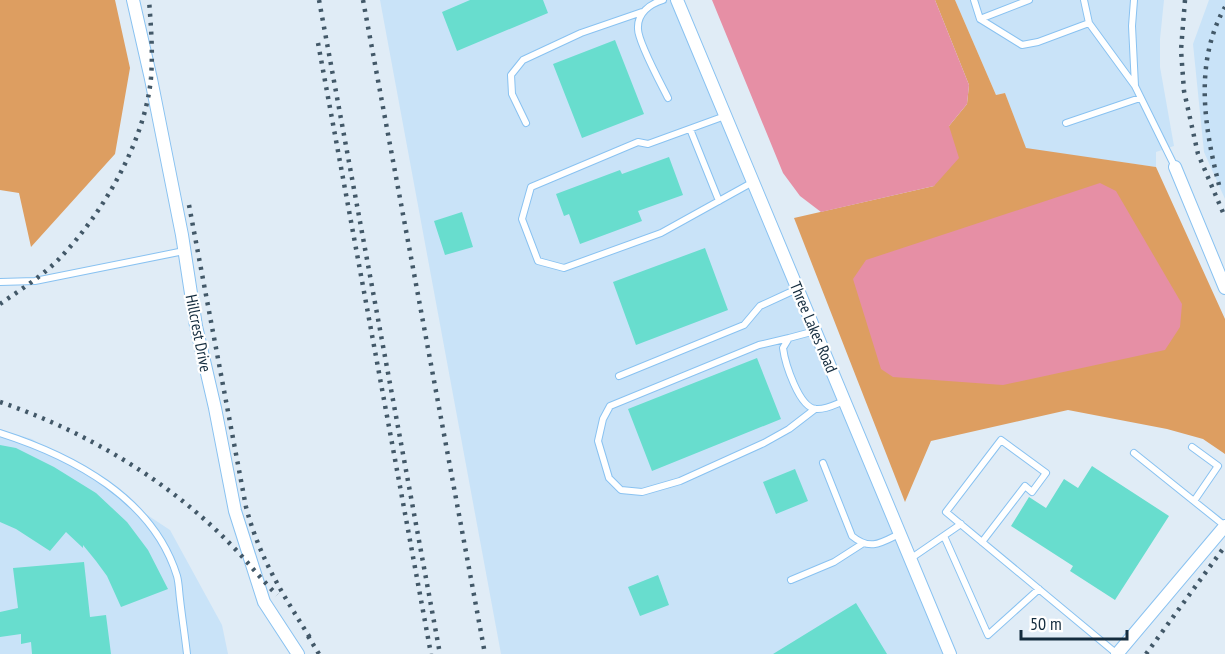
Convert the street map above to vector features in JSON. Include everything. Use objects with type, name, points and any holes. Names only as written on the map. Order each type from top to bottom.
[{"type":"street","name":"Hillcrest Drive","points":[[133,0],[151,79],[196,326],[240,531],[264,602],[298,654]]},
{"type":"street","name":"Three Lakes Road","points":[[677,0],[950,654]]},
{"type":"street","points":[[1175,167],[1225,288]]},
{"type":"street","points":[[1117,654],[1225,526]]},
{"type":"lane","points":[[526,123],[512,94],[511,75],[523,60],[581,33],[642,12],[653,3],[663,0]]},
{"type":"lane","points":[[974,0],[980,19],[1022,45],[1038,42],[1089,23]]},
{"type":"lane","points":[[980,19],[1029,0]]},
{"type":"lane","points":[[1084,0],[1089,23],[1135,86],[1175,167]]},
{"type":"lane","points":[[1134,0],[1132,26],[1135,86]]},
{"type":"lane","points":[[642,12],[638,29],[668,98]]},
{"type":"lane","points":[[1066,123],[1140,98]]},
{"type":"lane","points":[[726,116],[648,144],[638,142],[531,187],[522,219],[538,261],[564,268],[661,233],[753,182]]},
{"type":"lane","points":[[690,129],[719,201]]},
{"type":"lane","points":[[0,282],[35,280],[184,251]]},
{"type":"lane","points":[[619,376],[744,325],[760,306],[797,288]]},
{"type":"lane","points":[[815,331],[759,345],[610,406],[603,419],[598,441],[609,478],[621,490],[642,492],[680,481],[764,443],[789,429],[815,409],[826,408],[844,401]]},
{"type":"lane","points":[[789,338],[783,348],[785,362],[803,402],[815,409]]},
{"type":"lane","points":[[0,433],[26,441],[85,470],[112,487],[138,512],[161,543],[177,577],[187,654]]},
{"type":"lane","points":[[982,542],[1024,486],[1032,492],[1046,473],[1001,440],[946,512],[982,542],[1040,589],[1117,654]]},
{"type":"lane","points":[[1192,447],[1218,466],[1194,501]]},
{"type":"lane","points":[[1134,453],[1225,526]]},
{"type":"lane","points":[[823,463],[852,536],[862,544],[876,545],[900,534]]},
{"type":"lane","points":[[910,559],[961,524]]},
{"type":"lane","points":[[944,536],[988,635],[1040,589]]},
{"type":"lane","points":[[791,580],[834,562],[862,544]]},
{"type":"shaded area","points":[[0,0],[115,0],[130,68],[115,154],[31,247],[19,193],[0,190]]},
{"type":"shaded area","points":[[380,0],[677,0],[950,654],[501,654]]},
{"type":"shaded area","points":[[712,0],[935,0],[969,85],[967,104],[949,126],[959,158],[934,186],[821,212],[800,196],[783,173]]},
{"type":"shaded area","points":[[935,0],[955,0],[996,95],[1005,93],[1026,148],[1156,167],[1225,319],[1225,454],[1203,439],[1167,429],[1068,410],[931,441],[905,502],[794,218],[934,186],[949,126],[967,104],[969,85]]},
{"type":"shaded area","points":[[955,0],[1164,0],[1160,67],[1174,146],[1156,152],[1156,167],[1026,149],[1005,93],[996,95]]},
{"type":"shaded area","points":[[1209,0],[1225,0],[1225,199],[1204,152],[1193,44]]},
{"type":"shaded area","points":[[1100,183],[1116,191],[1182,304],[1180,327],[1165,350],[1003,385],[893,377],[881,369],[853,279],[866,260]]},
{"type":"shaded area","points":[[0,430],[32,439],[170,530],[222,625],[228,654],[0,654]]},
{"type":"building","points":[[470,0],[543,0],[548,13],[457,51],[442,12]]},
{"type":"building","points":[[615,40],[644,114],[582,138],[553,64]]},
{"type":"building","points":[[669,157],[683,195],[638,211],[642,221],[580,244],[569,214],[564,216],[556,194],[620,170],[622,174]]},
{"type":"building","points":[[462,212],[473,247],[445,255],[434,221]]},
{"type":"building","points":[[705,248],[728,310],[636,345],[613,282]]},
{"type":"building","points":[[757,358],[781,419],[652,471],[628,409]]},
{"type":"building","points":[[0,445],[16,448],[54,467],[96,493],[127,522],[148,550],[168,589],[121,607],[107,576],[96,561],[83,545],[83,548],[66,532],[50,551],[16,529],[0,522]]},
{"type":"building","points":[[1092,466],[1169,516],[1115,600],[1070,571],[1073,566],[1011,526],[1029,497],[1046,508],[1064,479],[1078,488]]},
{"type":"building","points":[[795,469],[808,501],[776,514],[763,482]]},
{"type":"building","points":[[84,562],[90,617],[106,615],[111,654],[32,654],[31,642],[21,644],[21,634],[0,637],[0,612],[18,608],[13,568]]},
{"type":"building","points":[[658,575],[669,605],[640,616],[628,587]]},
{"type":"building","points":[[856,603],[887,654],[773,654]]},
{"type":"railway","points":[[0,304],[37,278],[74,242],[105,200],[131,152],[147,102],[151,78],[149,0]]},
{"type":"railway","points":[[319,0],[440,654]]},
{"type":"railway","points":[[363,0],[485,654]]},
{"type":"railway","points":[[1185,0],[1181,50],[1184,91],[1198,154],[1225,217]]},
{"type":"railway","points":[[1219,185],[1209,140],[1205,94],[1209,50],[1215,28],[1225,7]]},
{"type":"railway","points":[[318,43],[431,654]]},
{"type":"railway","points":[[189,205],[246,507],[266,561],[312,641]]},
{"type":"railway","points":[[0,402],[33,414],[97,444],[157,482],[212,526],[277,595]]},
{"type":"railway","points":[[1146,654],[1225,546]]},
{"type":"railway","points":[[308,636],[319,654]]}]
